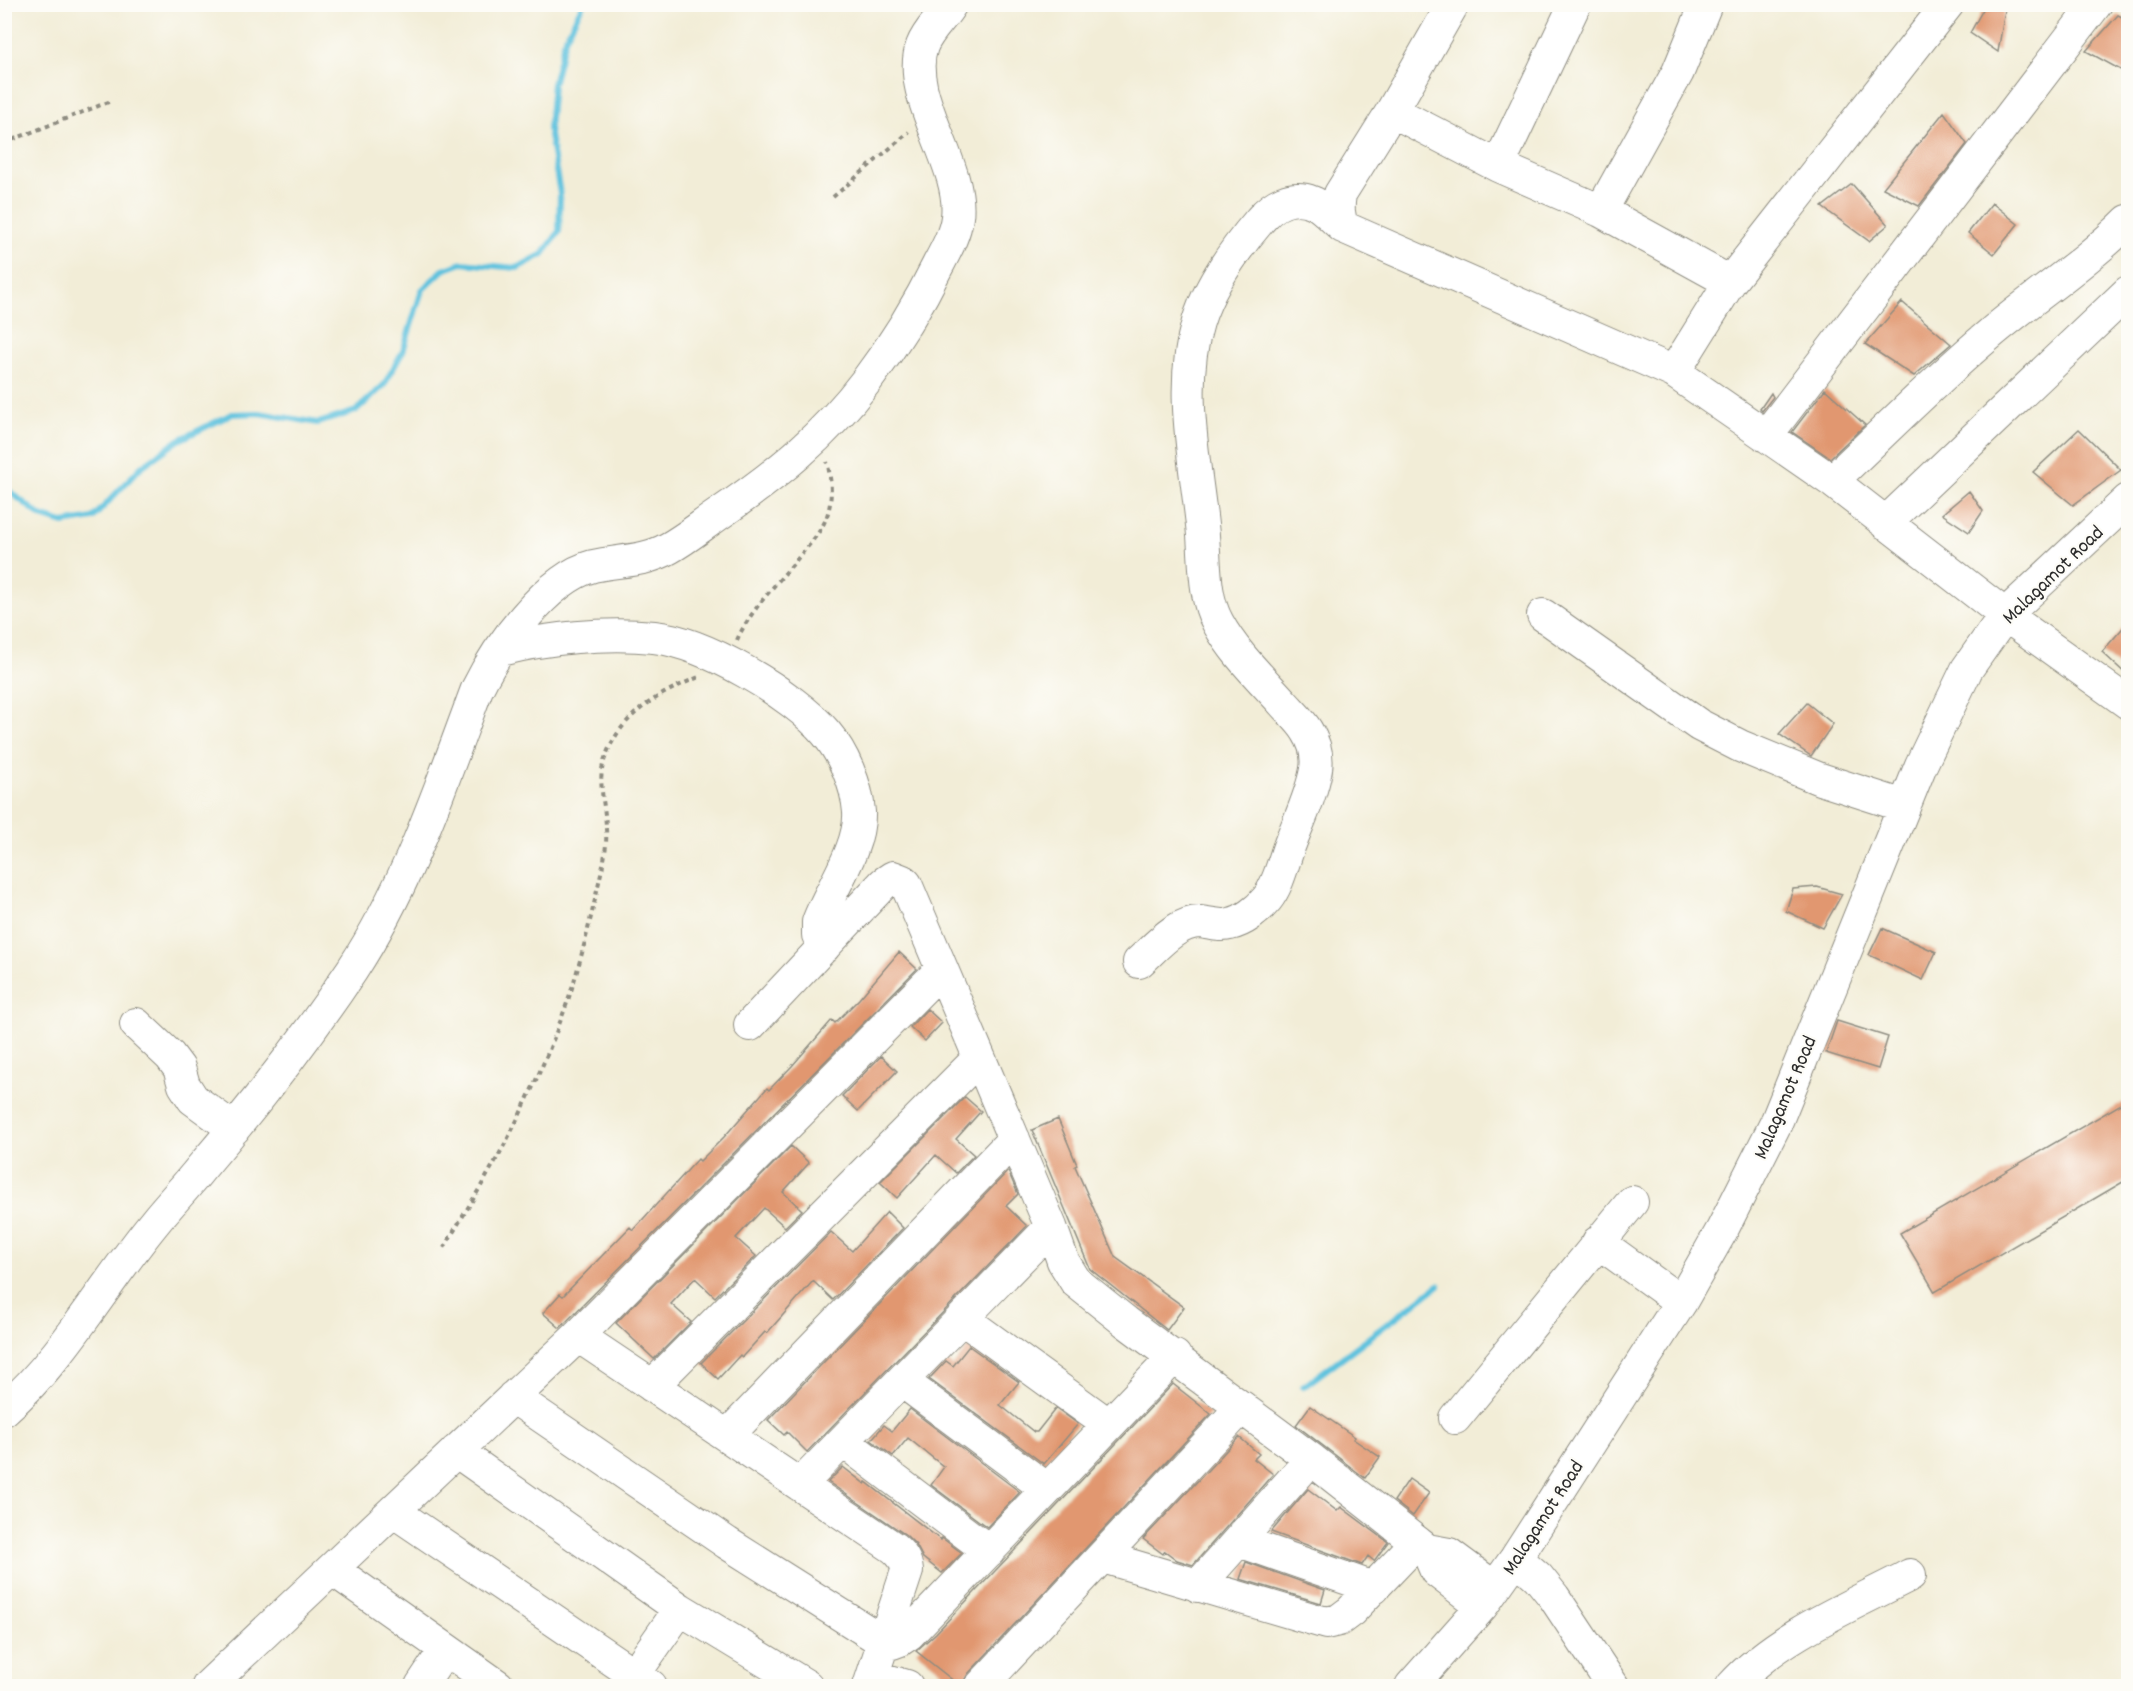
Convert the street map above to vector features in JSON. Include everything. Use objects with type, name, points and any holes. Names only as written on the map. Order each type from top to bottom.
[{"type":"street","points":[[4,1410],[49,1365],[148,1230],[268,1086],[353,969],[417,850],[486,669],[540,600],[576,572],[593,566],[646,558],[669,549],[787,466],[836,419],[908,322],[952,237],[957,216],[956,197],[920,84],[917,64],[922,45],[951,4]]},
{"type":"street","points":[[1343,227],[1338,206],[1340,194],[1392,111],[1454,4]]},
{"type":"street","points":[[1498,166],[1575,4]]},
{"type":"street","points":[[1601,211],[1678,72],[1706,4]]},
{"type":"street","points":[[1674,372],[1730,282],[1948,4]]},
{"type":"street","points":[[1766,436],[2096,4]]},
{"type":"street","points":[[1392,111],[1498,166],[1601,211],[1730,282]]},
{"type":"street","points":[[1139,962],[1172,933],[1188,924],[1200,922],[1220,926],[1230,925],[1256,911],[1267,899],[1276,882],[1311,790],[1316,767],[1315,747],[1307,731],[1238,653],[1217,622],[1208,599],[1202,525],[1192,455],[1189,397],[1191,356],[1198,321],[1216,282],[1238,246],[1262,217],[1278,203],[1293,199],[1313,202],[1343,227],[1674,372],[1832,481],[2005,615],[2128,702]]},
{"type":"street","points":[[1832,481],[1964,356],[2112,236],[2128,220]]},
{"type":"street","points":[[1885,523],[2128,292]]},
{"type":"street","name":"Malagamot Road","points":[[1411,1686],[1489,1597],[1516,1558],[1681,1302],[1722,1230],[1776,1123],[1921,765],[1967,669],[2005,615],[2128,500]]},
{"type":"street","points":[[1543,615],[1699,725],[1740,746],[1820,779],[1904,806]]},
{"type":"street","points":[[500,650],[563,638],[654,637],[687,643],[770,686],[804,712],[826,733],[840,754],[852,781],[859,813],[855,838],[818,922],[818,935],[824,947]]},
{"type":"street","points":[[750,1025],[884,883],[898,878],[906,884],[1051,1227],[1062,1261],[1076,1282],[1126,1322],[1175,1356],[1311,1459],[1422,1546],[1449,1554],[1489,1597]]},
{"type":"street","points":[[207,1686],[578,1336],[942,969]]},
{"type":"street","points":[[136,1024],[170,1056],[193,1100],[234,1129]]},
{"type":"street","points":[[652,1386],[979,1058]]},
{"type":"street","points":[[727,1436],[1014,1139]]},
{"type":"street","points":[[1455,1418],[1632,1202]]},
{"type":"street","points":[[801,1485],[1051,1227]]},
{"type":"street","points":[[1598,1242],[1681,1302]]},
{"type":"street","points":[[963,1319],[1109,1425]]},
{"type":"street","points":[[578,1336],[894,1548],[906,1563],[907,1571],[871,1681],[907,1686]]},
{"type":"street","points":[[513,1397],[727,1543],[884,1642],[892,1643],[909,1634],[1175,1356]]},
{"type":"street","points":[[902,1381],[1047,1489]]},
{"type":"street","points":[[981,1686],[1242,1407]]},
{"type":"street","points":[[843,1441],[988,1551]]},
{"type":"street","points":[[456,1451],[680,1609],[807,1686]]},
{"type":"street","points":[[1198,1586],[1311,1459]]},
{"type":"street","points":[[393,1511],[637,1683],[680,1609]]},
{"type":"street","points":[[1239,1541],[1374,1588]]},
{"type":"street","points":[[1103,1557],[1326,1623],[1345,1616],[1422,1546]]},
{"type":"street","points":[[1516,1558],[1538,1576],[1554,1597],[1613,1686]]},
{"type":"street","points":[[332,1569],[498,1686]]},
{"type":"street","points":[[1732,1686],[1771,1652],[1810,1628],[1910,1575]]},
{"type":"street","points":[[421,1686],[445,1650]]},
{"type":"path","points":[[4,143],[111,101]]},
{"type":"path","points":[[833,196],[930,114]]},
{"type":"path","points":[[444,1248],[509,1136],[537,1078],[564,1012],[591,918],[603,865],[606,829],[601,785],[604,762],[617,735],[640,707],[670,689],[730,664],[737,638],[749,618],[811,543],[825,521],[831,496],[831,478],[826,458],[816,440]]},
{"type":"building","points":[[1986,4],[2006,4],[1998,52],[1970,33]]},
{"type":"building","points":[[2118,15],[2128,20],[2128,74],[2086,51]]},
{"type":"building","points":[[1944,112],[1967,144],[1919,206],[1883,188]]},
{"type":"building","points":[[1852,184],[1888,225],[1869,241],[1822,207]]},
{"type":"building","points":[[1992,203],[2018,224],[1994,254],[1968,233]]},
{"type":"building","points":[[1902,302],[1951,344],[1914,376],[1865,344]]},
{"type":"building","points":[[1825,389],[1865,425],[1830,458],[1792,432]]},
{"type":"building","points":[[1771,393],[1773,397],[1762,411],[1760,409]]},
{"type":"building","points":[[2079,429],[2121,470],[2073,505],[2033,472]]},
{"type":"building","points":[[1969,491],[1983,511],[1969,532],[1942,514]]},
{"type":"building","points":[[2128,622],[2128,676],[2102,652]]},
{"type":"building","points":[[1807,703],[1833,724],[1811,756],[1779,734]]},
{"type":"building","points":[[1817,887],[1842,894],[1823,928],[1786,911],[1793,889]]},
{"type":"building","points":[[1882,928],[1936,952],[1923,980],[1869,955]]},
{"type":"building","points":[[899,952],[917,969],[560,1328],[543,1313],[560,1294],[563,1296],[630,1227],[633,1230],[698,1159],[700,1161],[767,1088],[769,1090],[792,1066],[832,1020],[835,1023],[859,999]]},
{"type":"building","points":[[927,1009],[942,1023],[925,1041],[910,1027]]},
{"type":"building","points":[[1837,1021],[1888,1037],[1878,1069],[1826,1053]]},
{"type":"building","points":[[881,1056],[897,1071],[858,1111],[842,1096]]},
{"type":"building","points":[[965,1097],[981,1111],[956,1139],[974,1155],[956,1173],[936,1155],[897,1198],[880,1182]]},
{"type":"building","points":[[2128,1100],[2128,1179],[1935,1292],[1900,1233]]},
{"type":"building","points":[[1058,1119],[1077,1165],[1075,1166],[1115,1257],[1184,1307],[1167,1330],[1090,1269],[1032,1130]]},
{"type":"building","points":[[791,1146],[809,1163],[783,1192],[802,1210],[785,1227],[764,1208],[736,1238],[756,1256],[715,1297],[695,1278],[671,1304],[691,1322],[654,1359],[616,1323]]},
{"type":"building","points":[[1008,1171],[1018,1194],[1006,1206],[1027,1226],[807,1452],[787,1432],[784,1435],[768,1420]]},
{"type":"building","points":[[887,1212],[903,1228],[833,1300],[813,1281],[767,1333],[765,1332],[742,1357],[740,1355],[718,1379],[701,1363],[831,1232],[852,1251]]},
{"type":"building","points":[[969,1346],[1019,1382],[1000,1405],[1034,1432],[1037,1432],[1056,1408],[1078,1424],[1044,1464],[929,1379],[946,1361],[953,1366]]},
{"type":"building","points":[[1173,1384],[1211,1414],[968,1674],[964,1686],[960,1686],[916,1651],[936,1633]]},
{"type":"building","points":[[1310,1406],[1380,1457],[1365,1478],[1296,1425]]},
{"type":"building","points":[[910,1409],[1020,1492],[987,1527],[931,1485],[944,1467],[908,1438],[893,1456],[871,1440],[884,1425],[892,1431]]},
{"type":"building","points":[[1239,1437],[1259,1454],[1254,1459],[1273,1474],[1193,1565],[1177,1560],[1165,1551],[1163,1554],[1143,1539]]},
{"type":"building","points":[[843,1467],[962,1553],[942,1573],[923,1558],[916,1545],[906,1535],[828,1482]]},
{"type":"building","points":[[1409,1479],[1429,1493],[1413,1516],[1394,1501]]},
{"type":"building","points":[[1308,1489],[1337,1511],[1341,1507],[1388,1542],[1374,1561],[1368,1556],[1362,1565],[1271,1532]]},
{"type":"building","points":[[1246,1562],[1325,1590],[1321,1603],[1240,1579]]},
{"type":"waterway","points":[[4,487],[41,516],[63,523],[93,518],[141,467],[179,440],[232,414],[259,413],[318,423],[356,411],[384,385],[403,351],[422,290],[443,270],[462,263],[517,268],[543,254],[559,232],[560,194],[549,129],[553,84],[565,39],[583,4]]},
{"type":"waterway","points":[[1303,1387],[1439,1285]]}]
